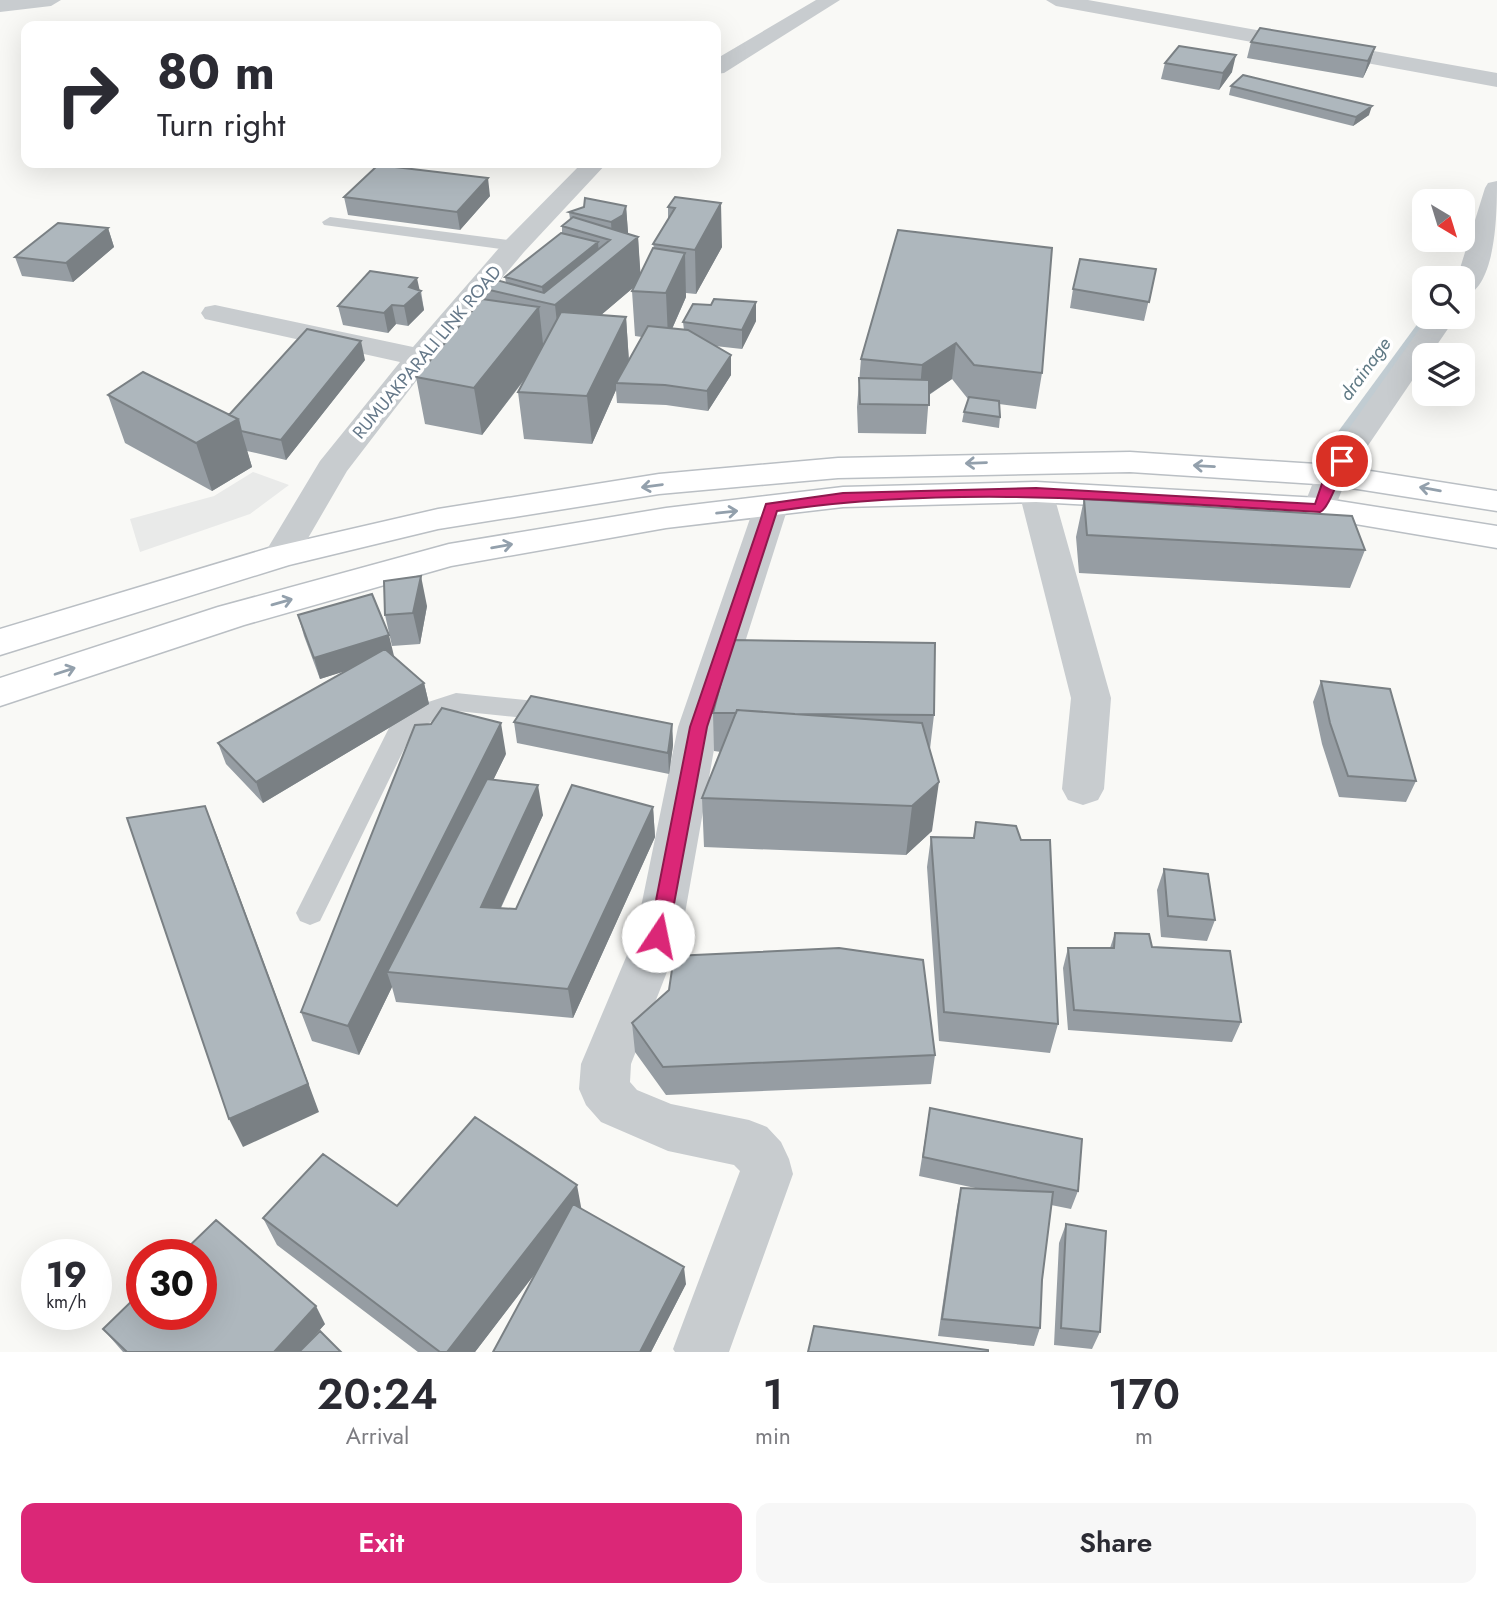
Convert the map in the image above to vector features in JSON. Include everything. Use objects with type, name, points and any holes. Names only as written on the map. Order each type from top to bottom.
[{"type":"main road","points":[[0,642],[281,556],[464,515],[659,484],[838,468],[1130,462],[1332,475],[1497,500]]},
{"type":"main road","points":[[0,692],[231,617],[449,555],[666,518],[843,497],[1036,492],[1320,508],[1497,537]]},
{"type":"street","points":[[0,6],[51,0]]},
{"type":"street","points":[[721,65],[755,42],[830,0]]},
{"type":"street","points":[[1056,0],[1497,80]]},
{"type":"street","name":"RUMUAKPARALI LINK ROAD","points":[[281,556],[332,468],[420,357],[515,246],[590,168]]},
{"type":"street","points":[[1473,266],[1497,188]]},
{"type":"street","points":[[215,313],[335,341],[420,357]]},
{"type":"street","points":[[1320,508],[1332,475],[1434,329]]},
{"type":"street","points":[[1036,492],[1091,698],[1083,789]]},
{"type":"street","points":[[702,1349],[767,1174],[763,1159],[749,1144],[668,1127],[619,1106],[604,1089],[606,1064],[658,936],[685,725],[771,507]]},
{"type":"lane","points":[[330,222],[515,246]]},
{"type":"lane","points":[[310,913],[399,733],[428,711],[456,702],[577,714]]},
{"type":"shaded area","points":[[253,472],[289,485],[250,514],[140,552],[130,519],[214,496]]},
{"type":"building","points":[[1260,28],[1375,47],[1368,61],[1251,42]]},
{"type":"building","points":[[1179,46],[1236,55],[1223,73],[1165,63]]},
{"type":"building","points":[[1243,75],[1372,106],[1356,117],[1231,86]]},
{"type":"building","points":[[375,168],[403,168],[488,178],[457,212],[344,197]]},
{"type":"building","points":[[675,197],[721,203],[695,250],[653,244],[675,208],[668,207]]},
{"type":"building","points":[[585,198],[626,206],[623,215],[611,222],[569,212],[584,207]]},
{"type":"building","points":[[573,217],[638,237],[555,305],[481,288],[493,279],[544,293],[610,240],[562,226]]},
{"type":"building","points":[[58,223],[108,228],[66,263],[15,257]]},
{"type":"building","points":[[898,230],[1052,248],[1042,373],[974,365],[956,343],[922,365],[861,359]]},
{"type":"building","points":[[561,233],[598,242],[542,287],[505,277]]},
{"type":"building","points":[[653,248],[685,253],[666,293],[632,291]]},
{"type":"building","points":[[1080,259],[1156,269],[1149,302],[1073,289]]},
{"type":"building","points":[[370,271],[417,278],[409,287],[421,291],[404,306],[392,305],[384,313],[338,306]]},
{"type":"building","points":[[482,299],[539,307],[474,388],[416,377]]},
{"type":"building","points":[[714,299],[756,302],[742,330],[683,322],[693,304],[711,305]]},
{"type":"building","points":[[561,312],[626,317],[587,396],[518,392]]},
{"type":"building","points":[[648,326],[688,330],[731,355],[707,391],[665,385],[616,383]]},
{"type":"building","points":[[307,329],[361,341],[281,440],[241,431],[238,419],[229,415]]},
{"type":"building","points":[[143,372],[238,419],[196,443],[108,395]]},
{"type":"building","points":[[859,378],[929,380],[929,405],[860,404]]},
{"type":"building","points":[[969,397],[999,401],[1000,417],[964,412]]},
{"type":"building","points":[[1084,499],[1352,516],[1365,550],[1087,535]]},
{"type":"building","points":[[421,576],[413,613],[385,615],[384,581]]},
{"type":"building","points":[[372,594],[389,635],[314,658],[298,615]]},
{"type":"building","points":[[732,640],[935,643],[934,715],[795,714],[737,710],[736,713],[713,713]]},
{"type":"building","points":[[385,649],[424,683],[256,782],[218,743]]},
{"type":"building","points":[[1321,681],[1390,689],[1416,781],[1348,776],[1330,723]]},
{"type":"building","points":[[531,696],[672,724],[668,753],[514,722]]},
{"type":"building","points":[[442,708],[501,723],[348,1026],[301,1012],[415,725],[431,724]]},
{"type":"building","points":[[737,710],[922,723],[939,782],[912,806],[702,798]]},
{"type":"building","points":[[487,779],[538,785],[481,907],[516,909],[572,785],[653,807],[568,989],[387,972]]},
{"type":"building","points":[[205,806],[308,1084],[229,1119],[127,818]]},
{"type":"building","points":[[976,822],[1016,826],[1021,840],[1050,840],[1058,1024],[944,1012],[931,837],[974,838]]},
{"type":"building","points":[[1164,869],[1208,874],[1215,920],[1168,916]]},
{"type":"building","points":[[1115,933],[1149,934],[1152,947],[1230,951],[1241,1022],[1074,1010],[1068,948],[1114,948]]},
{"type":"building","points":[[839,948],[923,960],[935,1055],[663,1067],[632,1023],[669,990],[674,956]]},
{"type":"building","points":[[930,1108],[1082,1139],[1078,1191],[923,1157]]},
{"type":"building","points":[[475,1117],[577,1185],[447,1352],[440,1352],[263,1218],[323,1154],[397,1206]]},
{"type":"building","points":[[961,1188],[1053,1192],[1042,1280],[1040,1328],[942,1319]]},
{"type":"building","points":[[573,1204],[684,1267],[640,1352],[493,1352]]},
{"type":"building","points":[[216,1220],[316,1306],[274,1352],[127,1352],[104,1330],[112,1330],[112,1320],[126,1307],[126,1330],[217,1330],[217,1239],[196,1239]]},
{"type":"building","points":[[1066,1224],[1106,1231],[1100,1332],[1061,1328]]},
{"type":"building","points":[[814,1326],[988,1350],[988,1352],[808,1352]]},
{"type":"building","points":[[320,1331],[341,1352],[299,1352]]},
{"type":"waterway","name":"drainage","points":[[1334,447],[1420,329]]},
{"type":"route","points":[[658,936],[698,727],[771,507],[843,497],[1036,492],[1320,508],[1332,475],[1342,461]]}]
